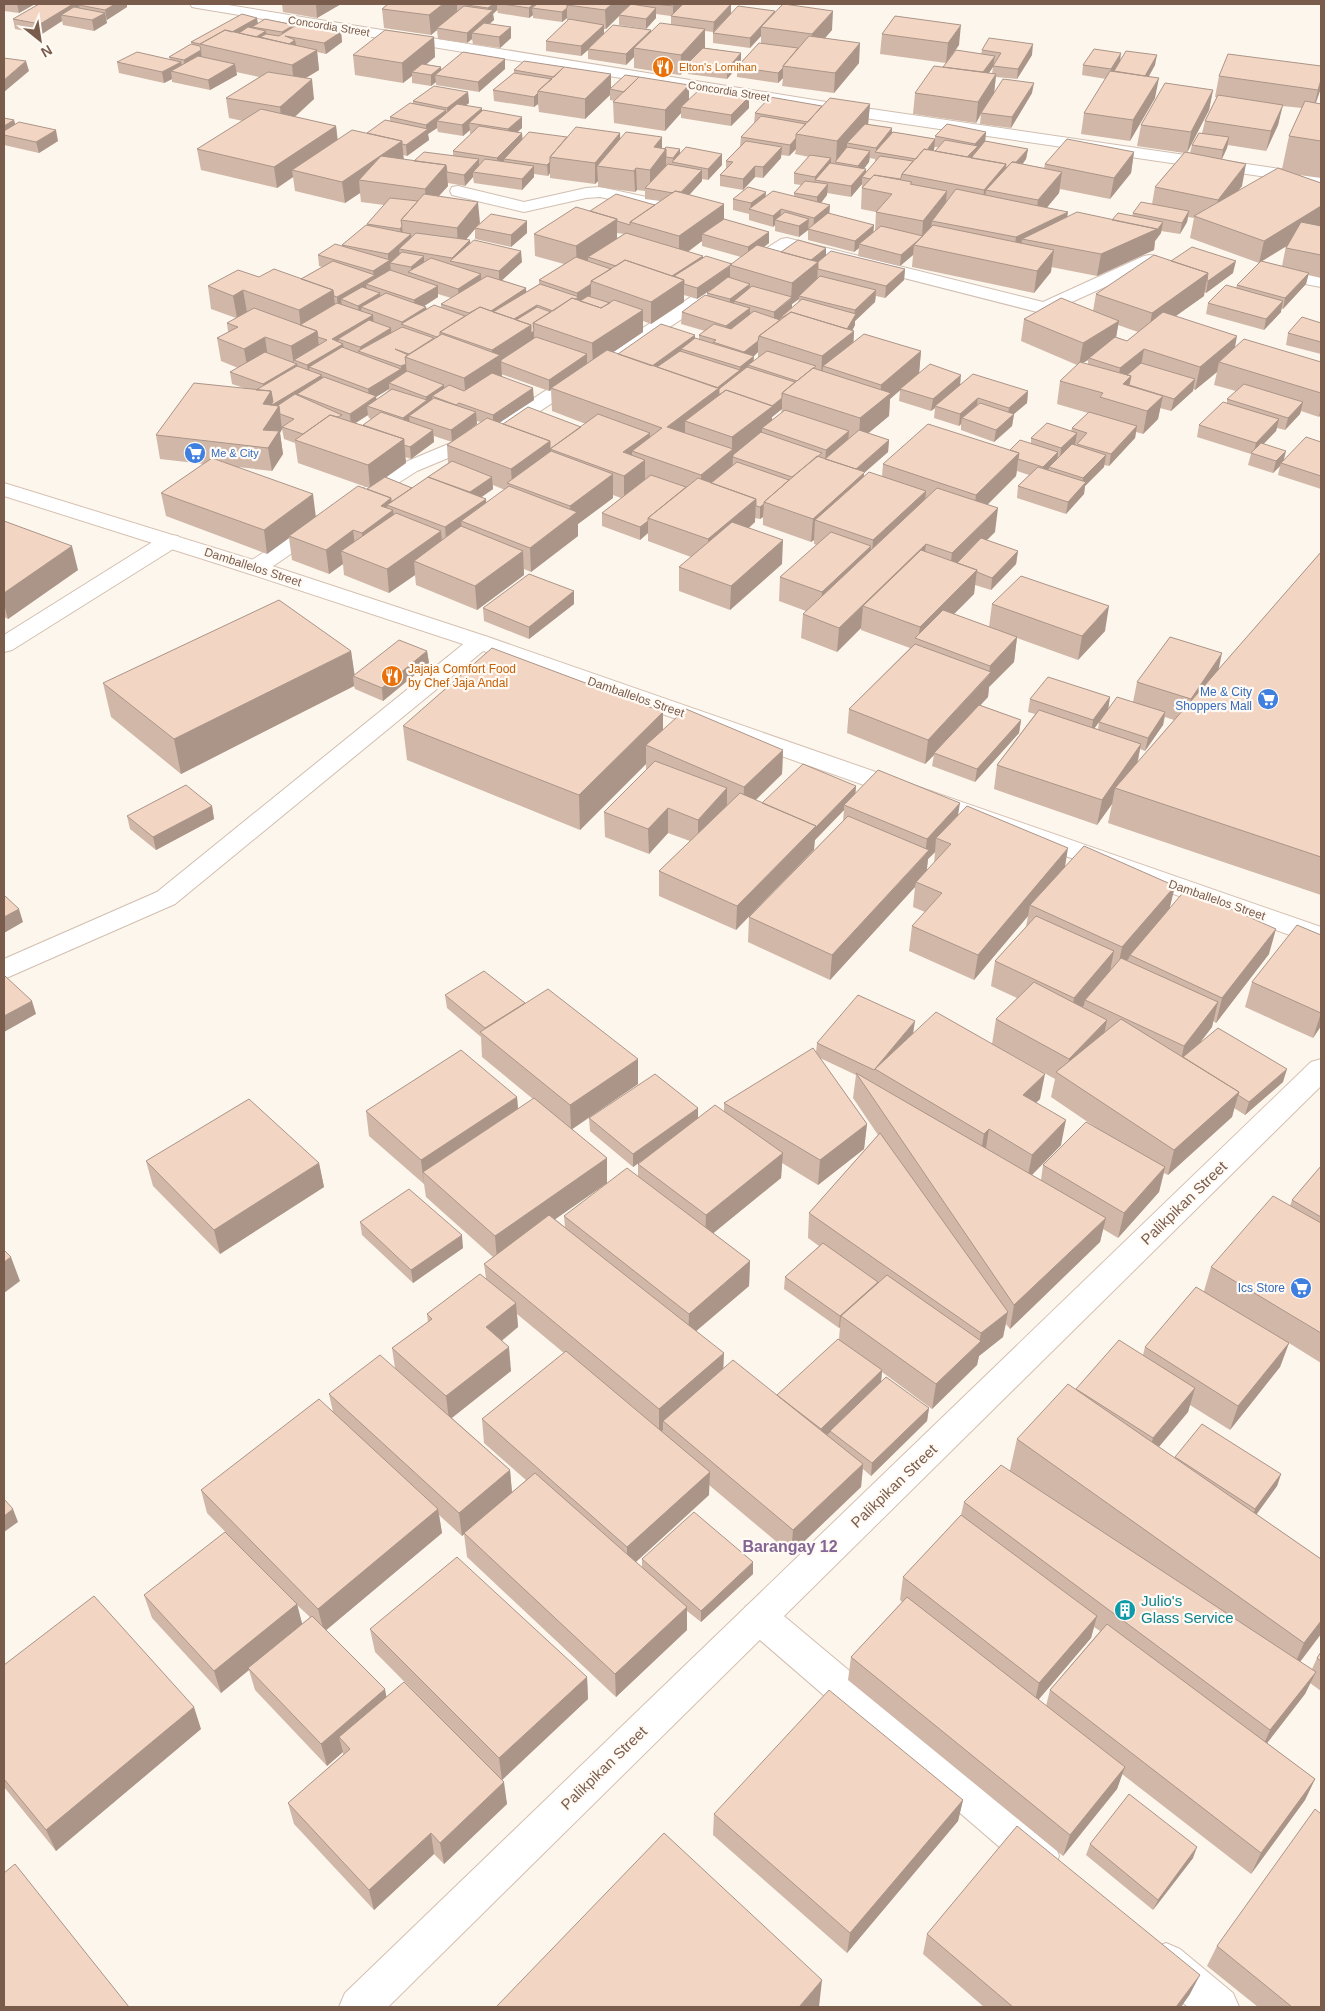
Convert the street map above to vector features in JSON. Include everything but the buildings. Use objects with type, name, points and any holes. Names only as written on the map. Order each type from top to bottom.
[{"type":"street","name":"Concordia Street","points":[[197,4],[841,110],[1321,180]]},
{"type":"street","points":[[458,191],[524,207],[586,193],[600,192],[709,217]]},
{"type":"street","points":[[256,568],[410,467],[496,431],[779,240],[1045,308],[1150,260]]},
{"type":"street","points":[[1259,270],[1321,282]]},
{"type":"street","name":"Damballelos Street","points":[[4,489],[256,568],[480,642],[1321,937]]},
{"type":"street","points":[[4,645],[170,541]]},
{"type":"street","points":[[4,970],[166,898],[480,642]]},
{"type":"street","name":"Palikpikan Street","points":[[359,2007],[1321,1069]]},
{"type":"street","points":[[759,1617],[1068,1880]]},
{"type":"street","points":[[1143,1944],[1219,2007]]},
{"type":"place","name":"Elton's Lomihan","points":[[663,67]]},
{"type":"place","name":"Me & City","points":[[195,453]]},
{"type":"place","name":"Jajaja Comfort Food by Chef Jaja Andal","points":[[392,676]]},
{"type":"place","name":"Me & City Shoppers Mall","points":[[1268,699]]},
{"type":"place","name":"Ics Store","points":[[1301,1288]]},
{"type":"place","name":"Julio's Glass Service","points":[[1125,1610]]},
{"type":"district","name":"Barangay 12","points":[[790,1546]]}]
